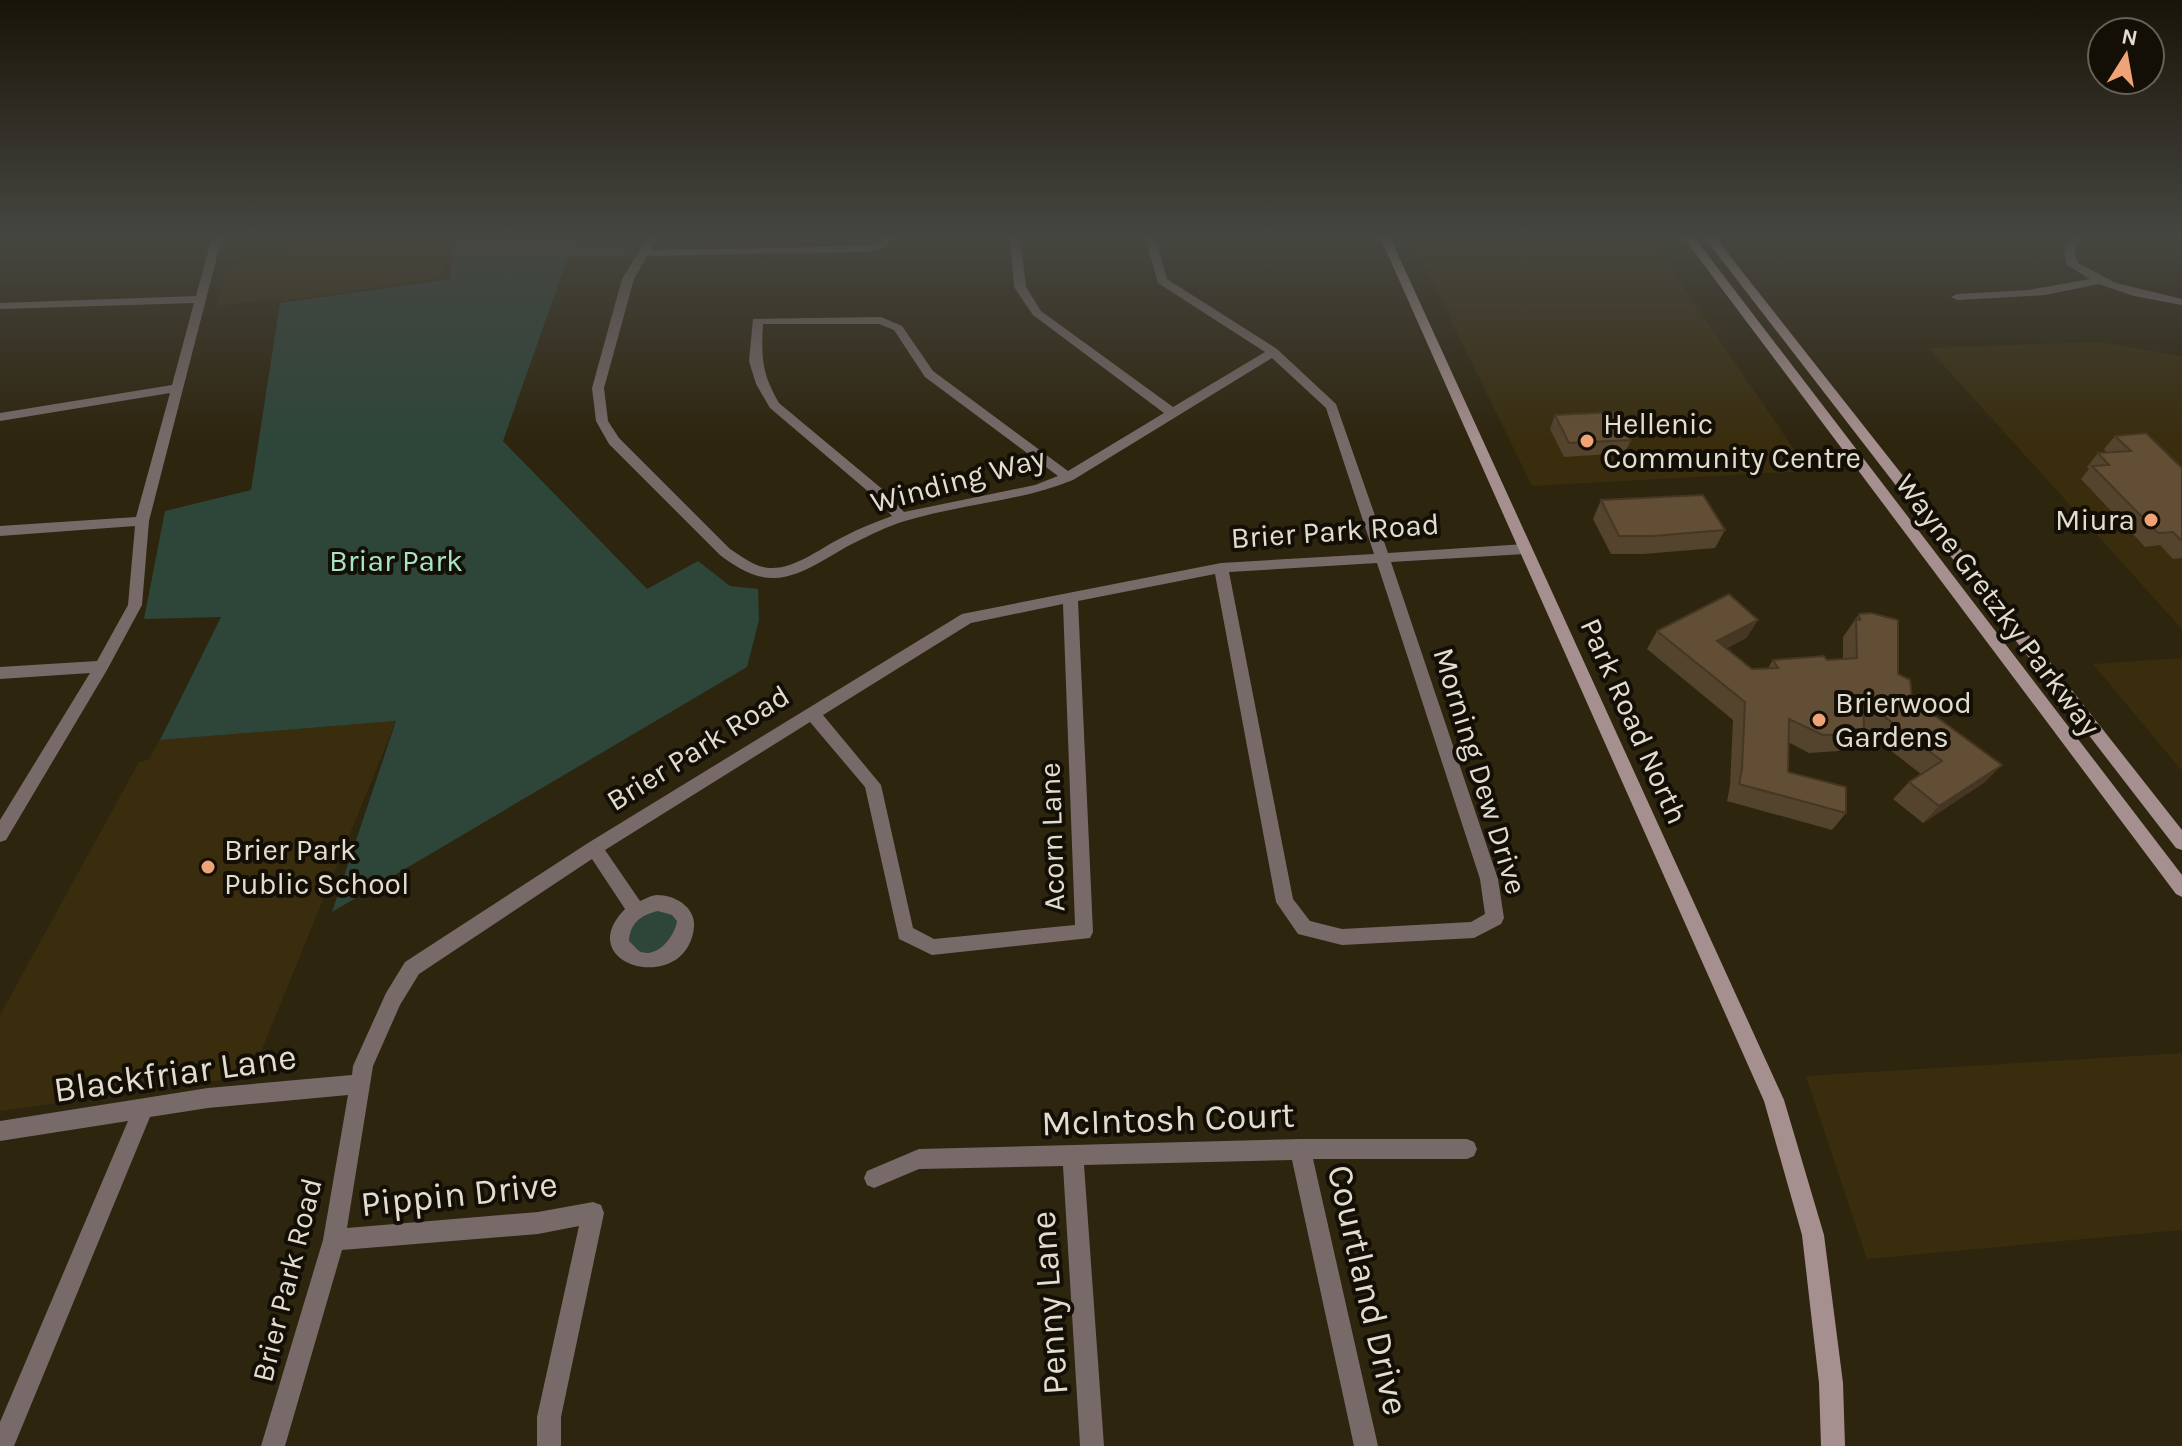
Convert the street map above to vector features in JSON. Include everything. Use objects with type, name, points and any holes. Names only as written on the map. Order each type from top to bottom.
[{"type":"main road","name":"Park Road North","points":[[1415,304],[1774,1100],[1813,1235],[1831,1383],[1833,1446]]},
{"type":"main road","name":"Wayne Gretzky Parkway","points":[[1739,304],[2182,889]]},
{"type":"main road","name":"Wayne Gretzky Parkway","points":[[1762,304],[2182,843]]},
{"type":"street","points":[[0,306],[43,304]]},
{"type":"street","points":[[0,835],[102,666],[135,605],[142,521],[199,304]]},
{"type":"street","name":"Winding Way","points":[[621,304],[598,388],[602,421],[614,441],[725,552],[737,563],[756,570],[789,571],[901,517],[1038,489],[1068,477],[1273,352]]},
{"type":"street","points":[[1031,304],[1037,313],[1171,412]]},
{"type":"street","points":[[1199,304],[1273,352],[1332,407],[1385,558]]},
{"type":"street","points":[[901,517],[882,496],[774,405],[762,384],[755,361],[757,321],[881,320],[891,324],[929,374],[1068,477]]},
{"type":"street","points":[[0,417],[177,388]]},
{"type":"street","points":[[0,531],[142,521]]},
{"type":"street","name":"Brier Park Road","points":[[273,1446],[334,1240],[360,1084],[369,1052],[393,999],[412,968],[594,848],[967,618],[1221,568],[1525,549]]},
{"type":"street","name":"Morning Dew Drive","points":[[1221,568],[1285,902],[1304,928],[1342,937],[1474,930],[1495,918],[1489,879],[1385,558]]},
{"type":"street","name":"Acorn Lane","points":[[811,712],[873,785],[905,933],[932,947],[1084,932],[1070,596]]},
{"type":"street","points":[[0,673],[102,666]]},
{"type":"street","points":[[594,848],[636,910]]},
{"type":"street","name":"Blackfriar Lane","points":[[0,1131],[208,1098],[360,1084]]},
{"type":"street","points":[[2,1446],[143,1109]]},
{"type":"street","name":"McIntosh Court","points":[[874,1178],[919,1159],[1300,1149],[1467,1149]]},
{"type":"street","name":"Courtland Drive","points":[[1300,1149],[1366,1446]]},
{"type":"street","name":"Penny Lane","points":[[1073,1156],[1092,1446]]},
{"type":"street","name":"Pippin Drive","points":[[334,1240],[538,1223],[593,1213],[549,1417],[549,1446]]},
{"type":"shaded area","points":[[1443,304],[1695,304],[1809,471],[1532,486]]},
{"type":"shaded area","points":[[2100,342],[2182,356],[2182,629],[1928,348]]},
{"type":"shaded area","points":[[2182,658],[2182,771],[2093,664]]},
{"type":"shaded area","name":"Brier Park Public School","points":[[396,721],[251,1076],[0,1111],[0,1015],[139,762],[148,760],[160,740]]},
{"type":"shaded area","points":[[2182,1053],[2182,1230],[1867,1259],[1806,1076]]},
{"type":"green space","name":"Briar Park","points":[[280,304],[551,304],[503,441],[647,589],[698,561],[730,586],[758,589],[759,620],[747,667],[332,912],[396,721],[160,740],[221,617],[144,619],[165,511],[251,490]]},
{"type":"green space","points":[[654,910],[670,912],[679,922],[677,935],[653,954],[638,953],[629,944],[630,931],[638,920]]},
{"type":"building","points":[[1615,412],[1631,440],[1569,443],[1555,415]]},
{"type":"building","name":"Miura","points":[[2146,433],[2182,468],[2182,541],[2173,532],[2158,533],[2092,466],[2109,465],[2098,453],[2131,451],[2115,436]]},
{"type":"building","points":[[1703,495],[1725,530],[1619,536],[1601,500]]},
{"type":"building","points":[[1729,594],[1758,620],[1717,641],[1752,669],[1778,668],[1773,660],[1824,656],[1827,660],[1857,658],[1856,619],[1860,620],[1859,614],[1871,613],[1898,620],[1898,674],[1910,680],[1912,699],[2002,765],[1939,806],[1909,782],[1942,761],[1863,700],[1864,729],[1851,729],[1853,734],[1823,735],[1789,719],[1788,772],[1846,787],[1846,813],[1739,784],[1745,702],[1657,631]]},
{"type":"place","name":"Hellenic Community Centre","points":[[1587,441]]},
{"type":"place","name":"Miura","points":[[2151,520]]},
{"type":"place","name":"Brierwood Gardens","points":[[1819,720]]},
{"type":"place","name":"Brier Park Public School","points":[[208,867]]}]
